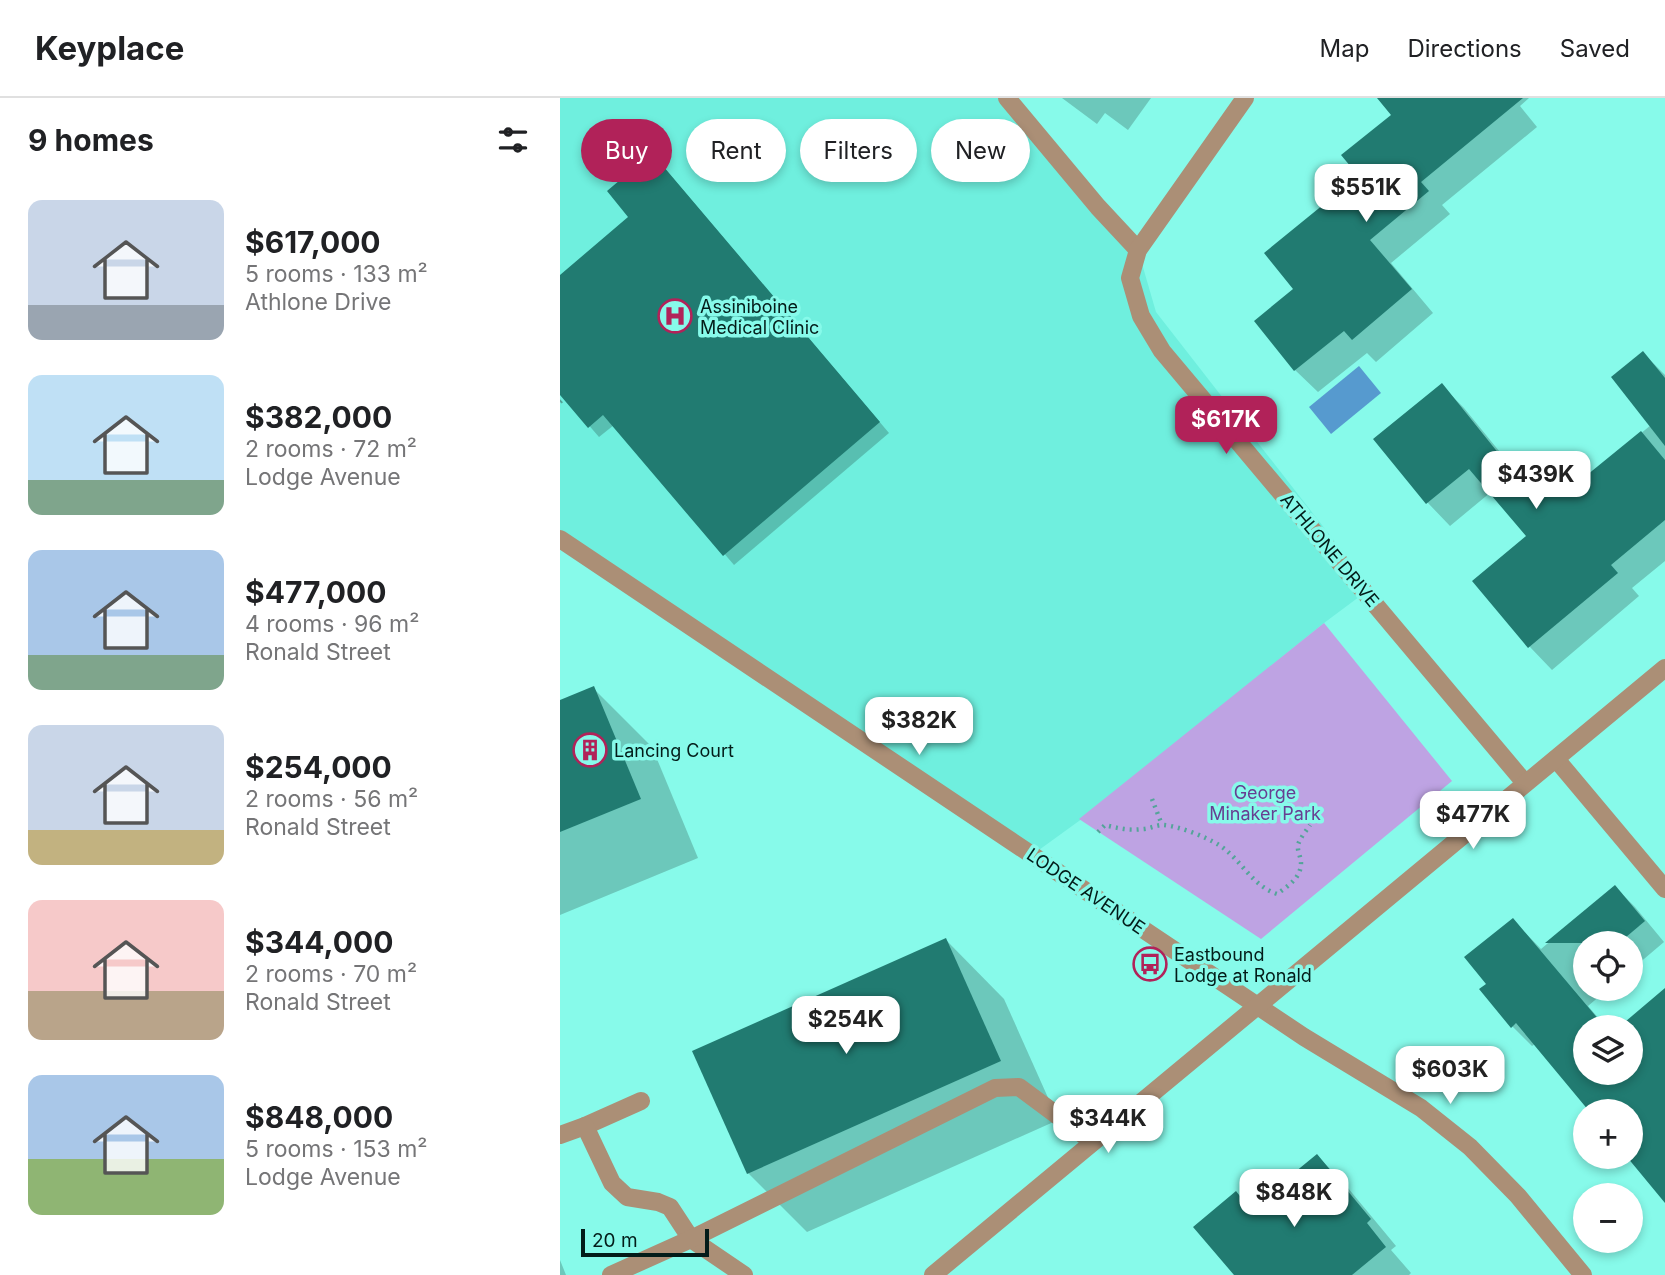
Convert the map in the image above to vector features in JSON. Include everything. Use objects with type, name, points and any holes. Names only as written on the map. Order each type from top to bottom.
[{"type":"street","points":[[1007,98],[1098,207],[1138,250]]},
{"type":"street","name":"ATHLONE DRIVE","points":[[1245,98],[1138,250],[1130,278],[1141,316],[1162,351],[1525,783]]},
{"type":"street","name":"LODGE AVENUE","points":[[560,539],[1257,1006],[1421,1108],[1470,1147],[1518,1196],[1583,1275]]},
{"type":"street","points":[[933,1275],[1665,668]]},
{"type":"street","points":[[1556,759],[1665,889]]},
{"type":"street","points":[[611,1275],[691,1239],[995,1088],[1019,1087],[1093,1142]]},
{"type":"street","points":[[560,1135],[641,1101]]},
{"type":"street","points":[[584,1126],[612,1183],[627,1197],[658,1202],[670,1207],[691,1239],[744,1275]]},
{"type":"path","points":[[1152,799],[1162,825]]},
{"type":"path","points":[[1098,832],[1105,825],[1122,829],[1142,829],[1162,825],[1187,831],[1219,845],[1266,891],[1277,894],[1299,874],[1301,862],[1298,847],[1310,825]]},
{"type":"shaded area","points":[[560,98],[1007,98],[1025,119],[931,119],[931,182],[1030,182],[1030,125],[1138,250],[1156,312],[1371,588],[1090,813],[1032,855],[560,539]]},
{"type":"green space","name":"George Minaker Park","points":[[1324,623],[1452,781],[1261,939],[1079,819]]},
{"type":"water","points":[[1359,366],[1381,393],[1331,434],[1309,407]]},
{"type":"building","points":[[1377,98],[1523,98],[1421,182],[1429,191],[1370,240],[1412,289],[1352,340],[1344,331],[1294,371],[1254,321],[1293,289],[1264,253],[1329,200],[1327,197],[1356,173],[1341,155],[1391,115]]},
{"type":"building","name":"Assiniboine Medical Clinic","points":[[672,177],[880,422],[723,556],[603,415],[588,428],[560,395],[560,275],[628,217],[607,191],[618,182],[672,182]]},
{"type":"building","points":[[1643,351],[1665,378],[1665,446],[1611,377]]},
{"type":"building","points":[[1442,383],[1532,495],[1573,460],[1587,475],[1641,431],[1665,460],[1665,520],[1611,565],[1618,573],[1528,648],[1472,581],[1526,536],[1469,469],[1426,504],[1373,439]]},
{"type":"building","name":"Lancing Court","points":[[594,686],[641,799],[560,832],[560,700]]},
{"type":"building","points":[[1615,885],[1645,921],[1633,931],[1573,931],[1573,943],[1545,943]]},
{"type":"building","points":[[1513,918],[1573,989],[1573,1001],[1583,1001],[1595,1015],[1573,1015],[1573,1085],[1643,1085],[1643,1015],[1633,1015],[1665,988],[1665,1203],[1637,1169],[1643,1169],[1643,1099],[1579,1099],[1516,1023],[1511,1028],[1479,989],[1486,984],[1464,957]]},
{"type":"building","points":[[946,938],[1001,1061],[747,1174],[692,1051]]},
{"type":"building","points":[[1317,1154],[1371,1219],[1367,1223],[1386,1247],[1352,1275],[1234,1275],[1193,1227],[1236,1191],[1250,1209]]},
{"type":"place","name":"Assiniboine Medical Clinic","points":[[675,316]]},
{"type":"place","name":"Lancing Court","points":[[590,750]]},
{"type":"place","name":"Eastbound Lodge at Ronald","points":[[1150,964]]}]
